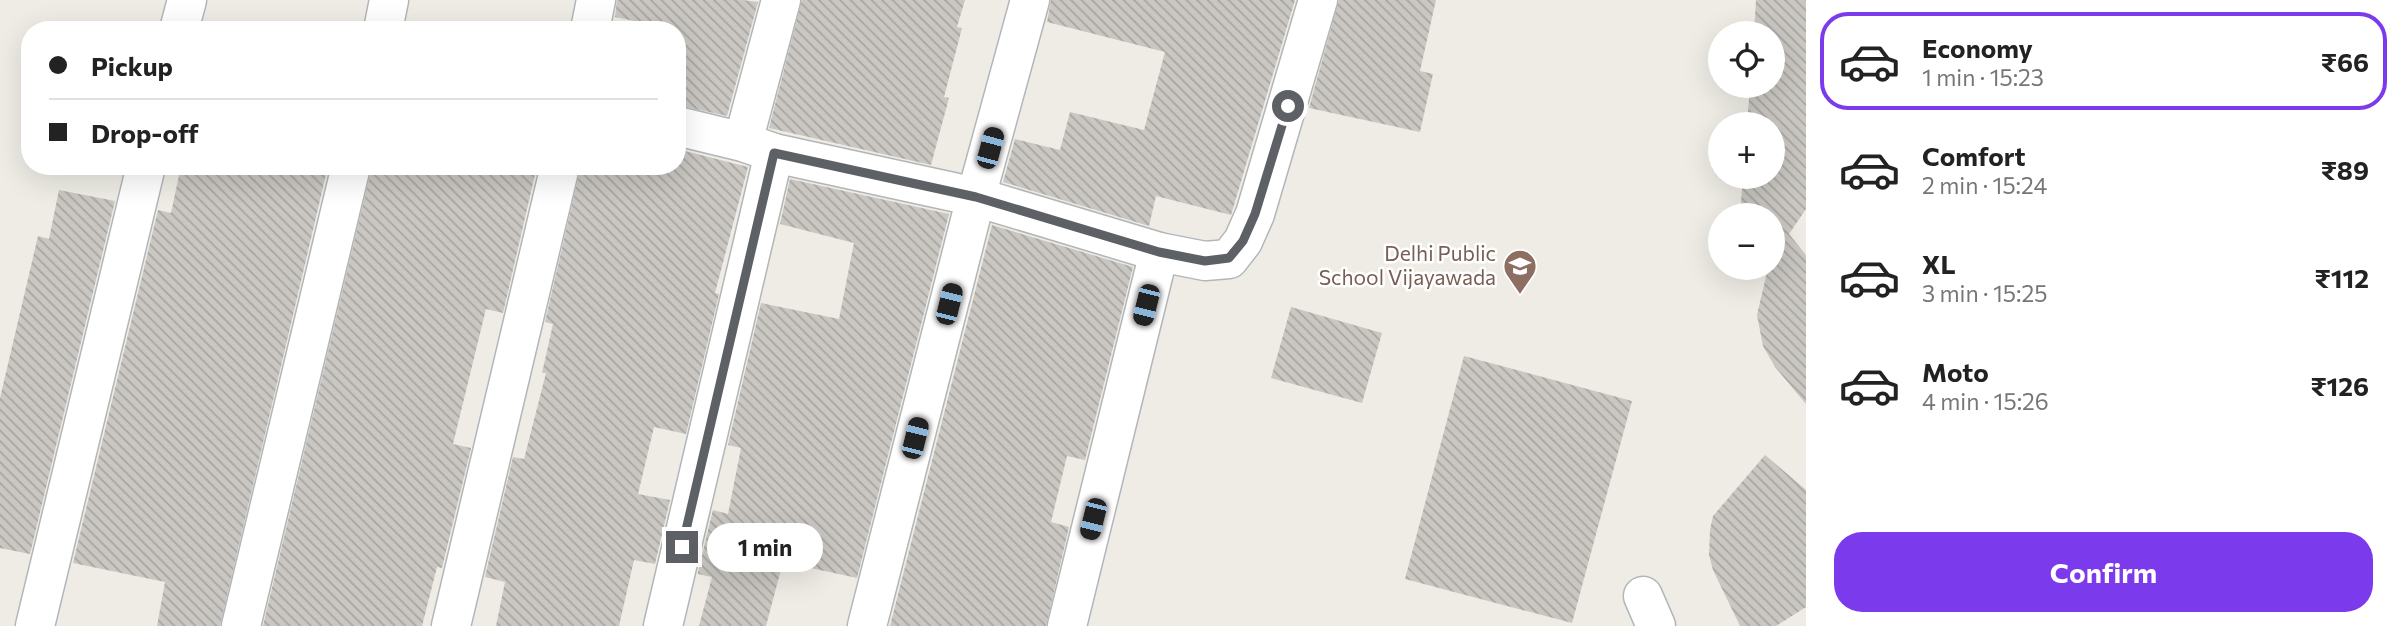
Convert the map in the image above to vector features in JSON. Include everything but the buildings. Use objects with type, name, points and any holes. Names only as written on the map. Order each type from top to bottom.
[{"type":"street","points":[[181,21],[187,0]]},
{"type":"street","points":[[385,21],[389,0]]},
{"type":"street","points":[[592,21],[596,0]]},
{"type":"street","points":[[663,626],[758,148],[781,0]]},
{"type":"street","points":[[867,626],[976,197],[1030,0]]},
{"type":"street","points":[[686,128],[758,148],[976,197],[1159,252],[1205,261],[1229,258],[1243,241],[1259,203],[1318,0]]},
{"type":"street","points":[[35,626],[144,175]]},
{"type":"street","points":[[241,626],[349,175]]},
{"type":"street","points":[[452,626],[558,175]]},
{"type":"street","points":[[1067,626],[1159,252]]},
{"type":"place","name":"Delhi Public School Vijayawada","points":[[1520,296]]},
{"type":"route","points":[[682,547],[774,153],[976,197],[1159,252],[1205,261],[1229,258],[1243,241],[1255,214],[1288,106]]}]
